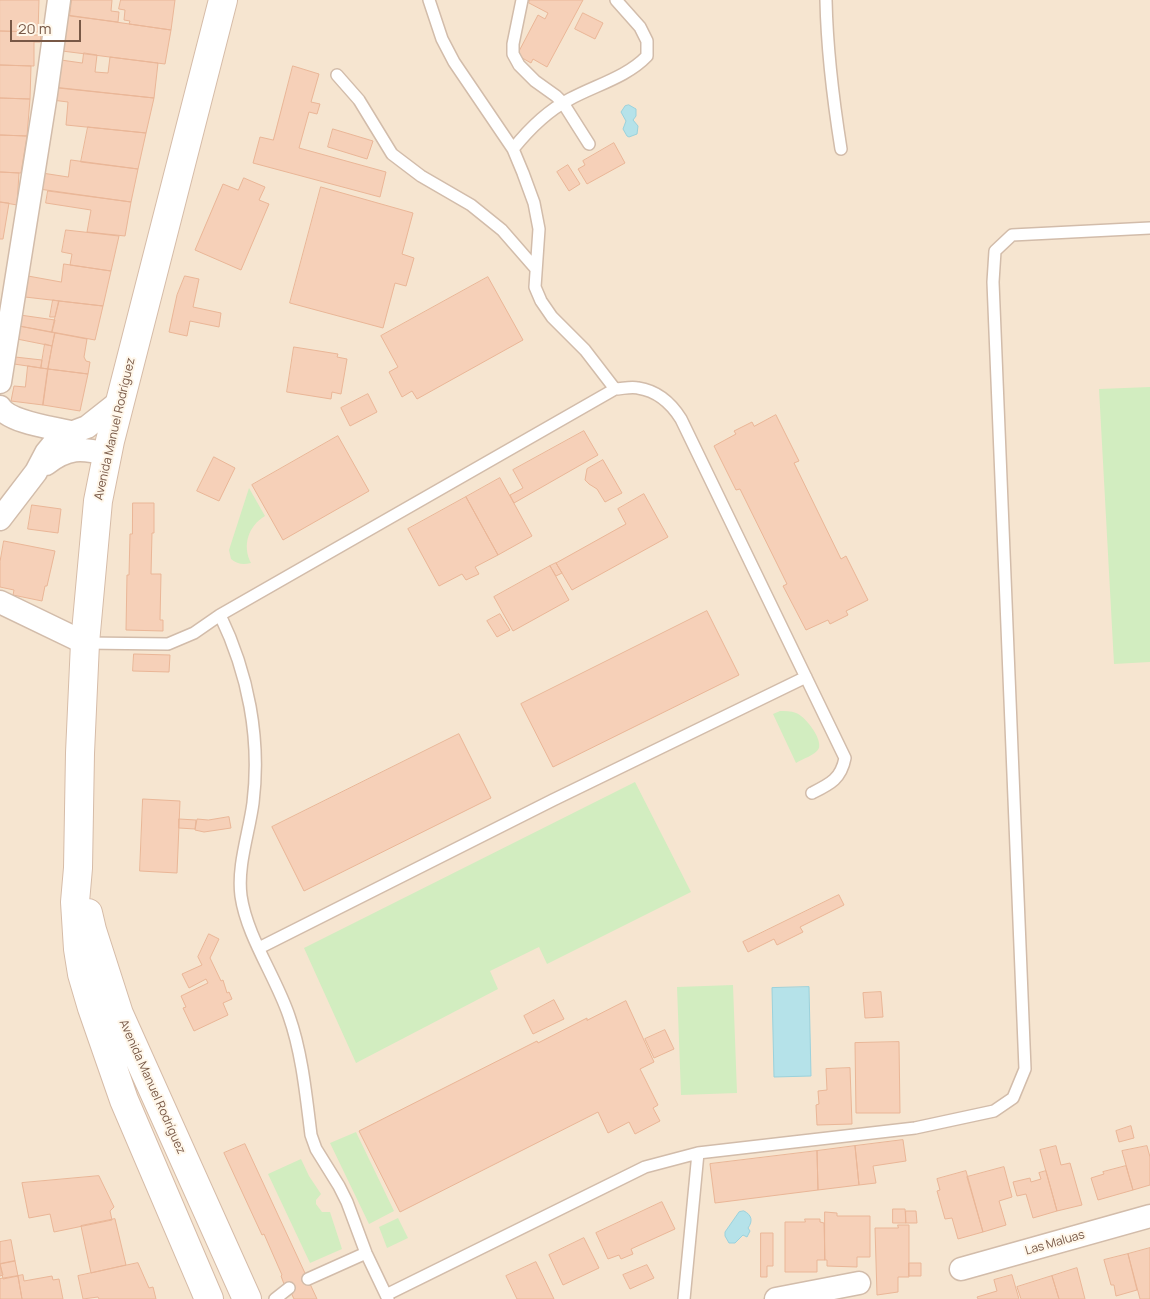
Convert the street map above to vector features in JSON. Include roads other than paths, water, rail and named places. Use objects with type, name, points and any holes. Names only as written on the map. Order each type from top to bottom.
[{"type":"main road","name":"Avenida Manuel Rodríguez","points":[[210,1299],[124,1100],[92,1008],[82,974],[77,941],[75,902],[78,868],[80,753],[86,643],[98,501],[120,401],[223,0]]},
{"type":"main road","name":"Avenida Manuel Rodríguez","points":[[78,868],[92,930],[119,1014],[247,1299]]},
{"type":"street","points":[[0,382],[60,0]]},
{"type":"street","points":[[0,519],[36,472],[46,453],[55,442],[63,436],[88,427],[120,401]]},
{"type":"street","points":[[0,407],[3,412],[16,418],[74,433]]},
{"type":"street","points":[[36,472],[58,456],[72,450],[91,450],[107,454]]},
{"type":"street","points":[[0,602],[86,643]]},
{"type":"street","name":"Las Maluas","points":[[961,1269],[1150,1216]]},
{"type":"street","points":[[776,1299],[820,1295],[859,1283]]},
{"type":"lane","points":[[429,0],[442,39],[454,62],[513,149],[534,203],[539,229],[535,287],[541,301],[552,317],[585,350],[615,389]]},
{"type":"lane","points":[[522,0],[513,44],[513,54],[519,65],[535,81],[563,103],[589,144]]},
{"type":"lane","points":[[513,149],[526,132],[544,116],[563,103],[637,67],[647,56],[648,41],[640,27],[616,0]]},
{"type":"lane","points":[[826,0],[828,57],[841,149]]},
{"type":"lane","points":[[337,75],[359,100],[392,154],[421,176],[471,205],[502,230],[536,269]]},
{"type":"lane","points":[[220,615],[233,643],[245,680],[251,712],[255,752],[255,786],[242,866],[241,895],[247,922],[280,990],[295,1037],[311,1135],[316,1149],[347,1202],[366,1253],[387,1297],[645,1167],[698,1153],[915,1128],[994,1110],[1013,1098],[1026,1069],[994,282],[996,251],[1012,235],[1150,228]]},
{"type":"lane","points":[[86,643],[168,644],[194,633],[220,615],[615,389],[638,387],[656,394],[672,404],[682,419],[845,758],[843,769],[832,784],[812,793]]},
{"type":"lane","points":[[259,948],[553,800],[806,677]]},
{"type":"lane","points":[[684,1299],[698,1153]]},
{"type":"lane","points":[[308,1279],[366,1253]]},
{"type":"lane","points":[[275,1299],[289,1288]]},
{"type":"water","points":[[629,105],[636,109],[636,116],[633,120],[638,126],[637,134],[629,137],[623,129],[626,121],[621,112],[625,106]]},
{"type":"water","points":[[809,987],[811,1076],[774,1077],[772,988]]},
{"type":"water","points":[[744,1211],[751,1218],[748,1228],[750,1231],[747,1237],[743,1235],[735,1243],[729,1243],[725,1232],[739,1212]]}]
